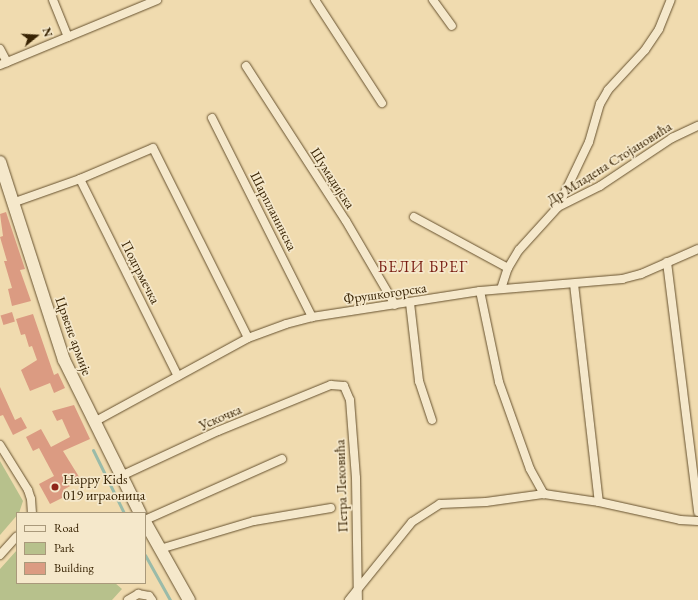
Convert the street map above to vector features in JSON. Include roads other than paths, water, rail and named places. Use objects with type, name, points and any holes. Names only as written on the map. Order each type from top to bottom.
[{"type":"main road","name":"Црвене армије","points":[[0,162],[15,202],[62,353],[94,422],[139,512]]},
{"type":"main road","points":[[146,523],[189,600]]},
{"type":"street","points":[[53,0],[68,37]]},
{"type":"street","points":[[0,49],[3,64],[68,37],[137,3],[156,0]]},
{"type":"street","points":[[315,0],[382,103]]},
{"type":"street","points":[[433,0],[452,26]]},
{"type":"street","points":[[558,207],[589,142],[606,95],[645,50],[659,29],[671,0]]},
{"type":"street","name":"Шумадијска","points":[[246,66],[346,221],[395,305]]},
{"type":"street","name":"Шарпланинска","points":[[212,118],[312,317]]},
{"type":"street","name":"Др Младена Стојановића","points":[[501,289],[508,268],[534,231],[558,207],[600,186],[672,138],[698,126]]},
{"type":"street","points":[[15,202],[80,179],[153,148],[248,338]]},
{"type":"street","name":"Подгрмечка","points":[[80,179],[178,376]]},
{"type":"street","points":[[414,217],[508,268]]},
{"type":"street","name":"Фрушкогорска","points":[[94,422],[248,338],[312,317],[480,291],[622,279],[641,274],[698,249]]},
{"type":"street","points":[[667,262],[698,512]]},
{"type":"street","points":[[574,284],[599,502]]},
{"type":"street","points":[[480,291],[499,382],[530,469],[544,494]]},
{"type":"street","points":[[410,303],[419,381],[432,420]]},
{"type":"street","name":"Ускочка","points":[[121,476],[218,431],[331,385]]},
{"type":"street","name":"Петра Лековића","points":[[331,385],[344,386],[350,400],[356,478],[358,600]]},
{"type":"street","points":[[0,446],[28,490],[32,511]]},
{"type":"street","points":[[146,521],[282,459]]},
{"type":"street","points":[[349,600],[390,547],[412,522],[440,504],[494,502],[544,494],[599,502],[680,520],[698,521]]},
{"type":"street","points":[[160,549],[254,521],[331,508]]},
{"type":"street","points":[[0,555],[16,537]]},
{"type":"street","points":[[128,600],[138,594],[149,596],[152,600]]},
{"type":"waterway","points":[[93,450],[124,512]]},
{"type":"waterway","points":[[146,557],[170,600]]},
{"type":"place","name":"Happy Kids 019 играоница","points":[[55,487]]},
{"type":"district","name":"БЕЛИ БРЕГ","points":[[423,267]]}]
